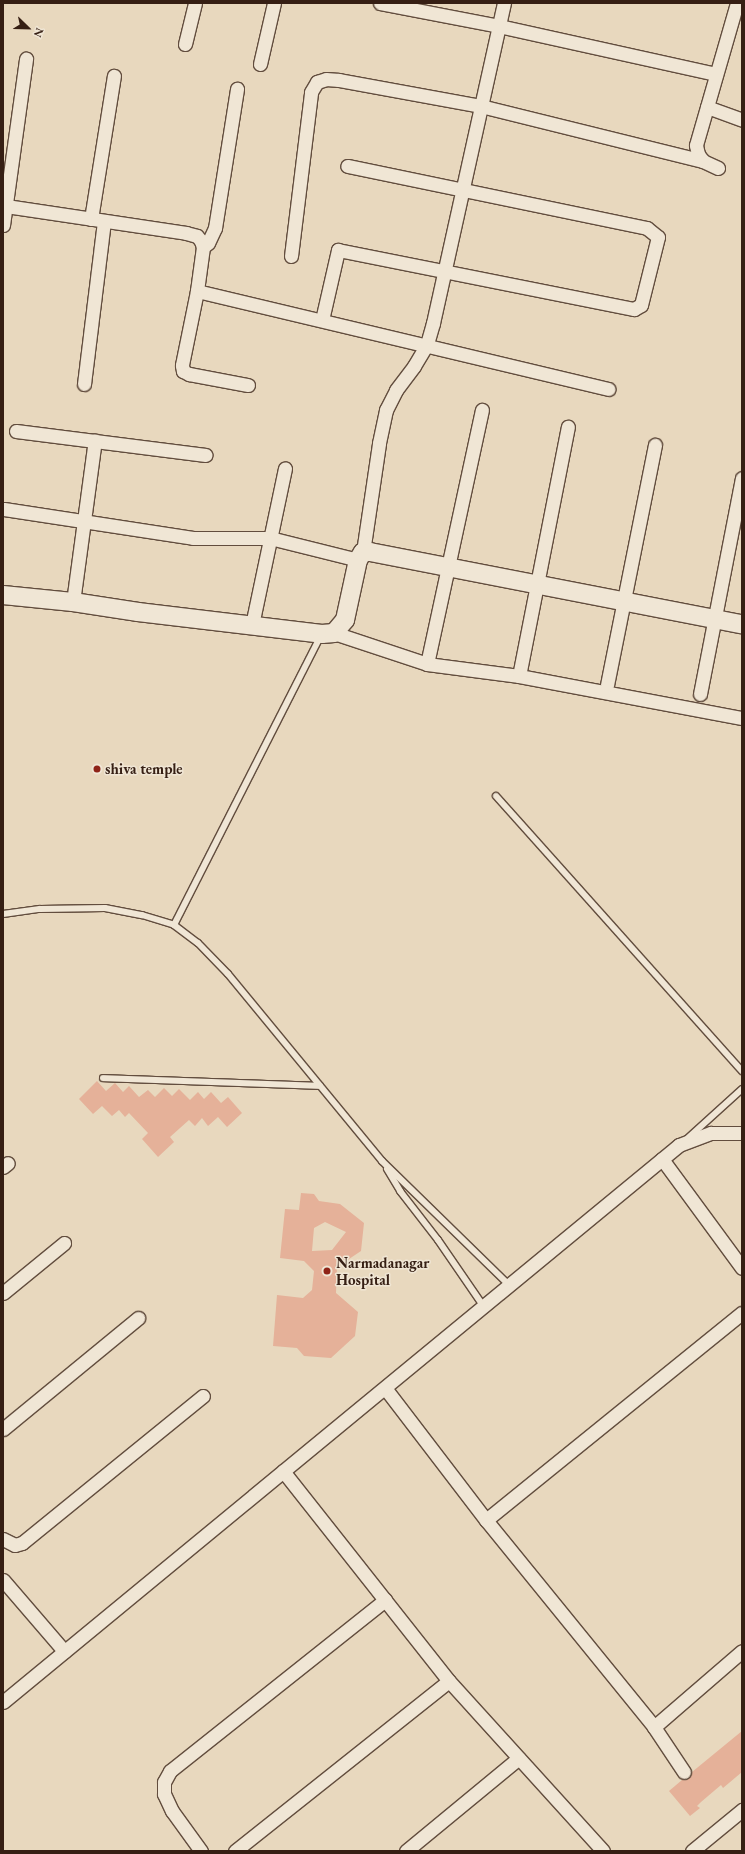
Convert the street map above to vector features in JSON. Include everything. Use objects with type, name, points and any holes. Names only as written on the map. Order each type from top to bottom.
[{"type":"main road","points":[[3,595],[73,602],[138,612],[328,633],[345,620],[361,556],[380,553],[742,624]]},
{"type":"street","points":[[185,44],[195,3]]},
{"type":"street","points":[[260,64],[274,3]]},
{"type":"street","points":[[380,3],[499,26],[716,74]]},
{"type":"street","points":[[4,509],[193,538],[270,538],[361,556],[379,443],[386,410],[396,390],[414,366],[427,344],[463,191],[504,3]]},
{"type":"street","points":[[703,161],[698,154],[696,145],[716,74],[736,30],[737,3]]},
{"type":"street","points":[[3,225],[26,59]]},
{"type":"street","points":[[91,219],[114,76]]},
{"type":"street","points":[[291,256],[311,92],[317,82],[326,79],[339,80],[481,106],[703,161],[718,168]]},
{"type":"street","points":[[203,247],[208,243],[215,228],[236,88]]},
{"type":"street","points":[[707,107],[742,120]]},
{"type":"street","points":[[322,320],[338,250],[445,270],[634,309],[641,306],[658,237],[647,228],[347,166]]},
{"type":"street","points":[[6,206],[186,233],[196,236],[201,241],[203,247],[197,291],[182,371],[189,374],[248,385]]},
{"type":"street","points":[[84,384],[104,221]]},
{"type":"street","points":[[197,291],[427,344],[608,389]]},
{"type":"street","points":[[427,664],[482,410]]},
{"type":"street","points":[[518,676],[568,427]]},
{"type":"street","points":[[16,431],[205,455]]},
{"type":"street","points":[[73,602],[95,440]]},
{"type":"street","points":[[607,685],[654,445]]},
{"type":"street","points":[[252,625],[285,468]]},
{"type":"street","points":[[700,694],[742,478]]},
{"type":"street","points":[[328,633],[427,664],[518,676],[742,718]]},
{"type":"street","points":[[3,1702],[510,1286],[679,1145],[711,1133],[742,1133]]},
{"type":"street","points":[[662,1159],[742,1268]]},
{"type":"street","points":[[3,1293],[64,1243]]},
{"type":"street","points":[[486,1520],[742,1313]]},
{"type":"street","points":[[3,1429],[138,1318]]},
{"type":"street","points":[[385,1388],[486,1520],[654,1727],[684,1772]]},
{"type":"street","points":[[3,1539],[14,1545],[22,1543],[203,1396]]},
{"type":"street","points":[[283,1471],[449,1681],[603,1851]]},
{"type":"street","points":[[3,1580],[64,1651]]},
{"type":"street","points":[[201,1851],[172,1811],[164,1794],[164,1782],[170,1771],[385,1600]]},
{"type":"street","points":[[654,1727],[742,1651]]},
{"type":"street","points":[[235,1851],[449,1681]]},
{"type":"street","points":[[406,1851],[519,1758]]},
{"type":"street","points":[[692,1851],[742,1810]]},
{"type":"lane","points":[[174,925],[328,633]]},
{"type":"lane","points":[[496,796],[742,1071]]},
{"type":"lane","points":[[3,914],[40,909],[105,908],[142,915],[174,925],[198,943],[228,974],[382,1161],[510,1286]]},
{"type":"lane","points":[[104,1078],[320,1086]]},
{"type":"lane","points":[[679,1145],[742,1089]]},
{"type":"lane","points":[[382,1161],[400,1191],[438,1240],[484,1307]]},
{"type":"building","points":[[97,1081],[106,1091],[115,1083],[123,1092],[129,1086],[139,1097],[148,1090],[155,1097],[164,1088],[172,1096],[179,1089],[190,1100],[198,1092],[204,1099],[211,1092],[221,1103],[228,1097],[242,1113],[227,1127],[218,1117],[208,1126],[202,1118],[195,1126],[189,1120],[170,1137],[174,1142],[158,1157],[142,1139],[148,1133],[129,1113],[125,1117],[119,1110],[112,1116],[102,1106],[93,1114],[79,1099]]},
{"type":"building","points":[[301,1193],[314,1194],[319,1201],[340,1204],[364,1223],[361,1251],[337,1267],[336,1293],[358,1312],[355,1336],[331,1358],[304,1356],[297,1348],[273,1346],[277,1295],[303,1298],[312,1290],[314,1271],[304,1261],[280,1258],[285,1209],[299,1210]],"holes":[[[325,1222],[346,1232],[332,1250],[312,1251],[314,1228]]]},
{"type":"building","points":[[742,1731],[742,1772],[723,1788],[721,1785],[697,1806],[700,1808],[690,1816],[669,1791],[682,1780],[689,1778],[692,1772]]},
{"type":"place","name":"shiva temple","points":[[97,769]]},
{"type":"place","name":"Narmadanagar Hospital","points":[[327,1271]]}]
